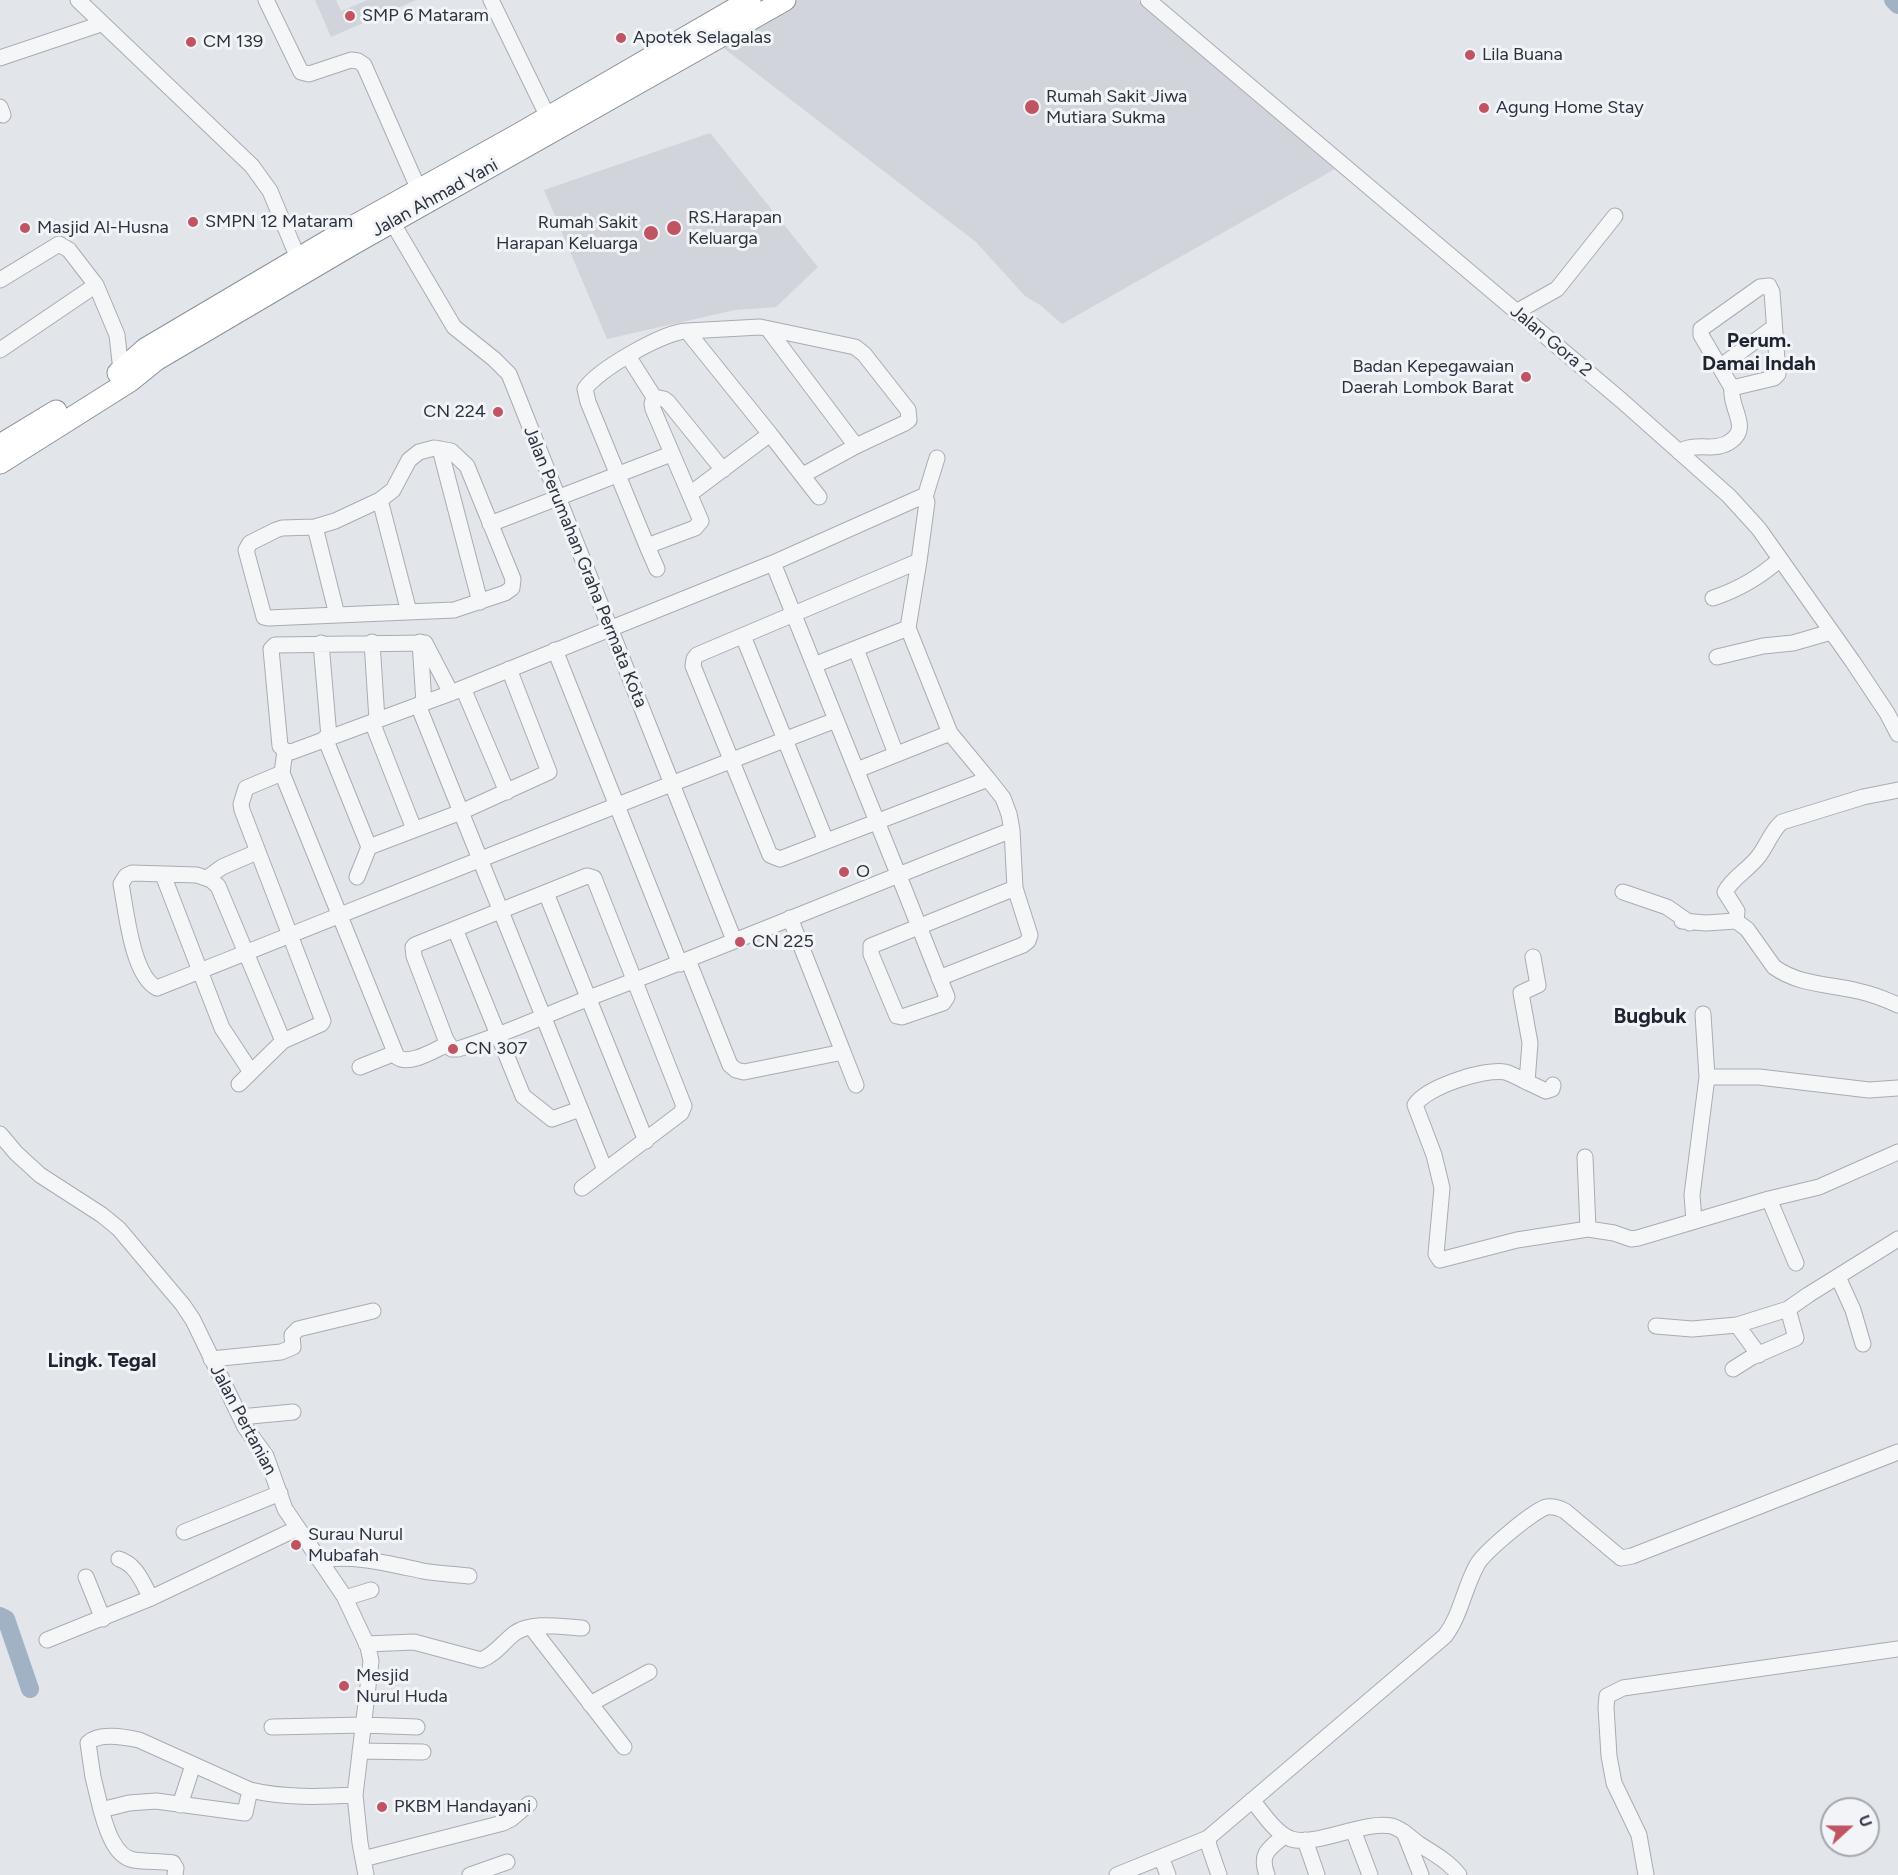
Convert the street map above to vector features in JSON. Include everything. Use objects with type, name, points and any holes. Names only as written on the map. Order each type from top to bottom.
[{"type":"highway","points":[[151,355],[298,258],[348,238],[419,190],[535,132],[750,0]]},
{"type":"highway","name":"Jalan Ahmad Yani","points":[[0,464],[151,355],[348,238],[392,222],[535,132],[785,0]]},
{"type":"highway","points":[[0,445],[126,373]]},
{"type":"street","points":[[78,0],[252,166],[270,191],[298,258]]},
{"type":"street","points":[[266,0],[301,72],[309,74],[351,60],[364,65],[419,190]]},
{"type":"street","points":[[490,0],[535,132]]},
{"type":"street","name":"Jalan Gora 2","points":[[1148,0],[1721,488],[1746,514],[1896,724]]},
{"type":"street","points":[[0,58],[101,24]]},
{"type":"street","points":[[1516,312],[1557,289],[1615,216]]},
{"type":"street","name":"Jalan Perumahan Graha Permata Kota","points":[[392,222],[447,317],[459,333],[506,370],[735,940]]},
{"type":"street","points":[[0,280],[59,244],[68,248],[96,285],[117,335],[126,373]]},
{"type":"street","points":[[0,350],[96,285]]},
{"type":"street","points":[[1679,452],[1688,447],[1718,447],[1737,436],[1740,426],[1733,405],[1732,388],[1700,330],[1760,287],[1770,287],[1778,375],[1732,388]]},
{"type":"street","points":[[657,569],[588,402],[585,389],[594,379],[628,356],[660,337],[680,331],[760,327],[855,347],[864,354],[908,410],[909,420],[803,476]]},
{"type":"street","points":[[1721,366],[1774,327]]},
{"type":"street","points":[[768,329],[856,446]]},
{"type":"street","points":[[687,331],[819,497]]},
{"type":"street","points":[[628,356],[654,397],[668,402],[723,470]]},
{"type":"street","points":[[647,546],[699,524],[700,516],[653,409],[654,397]]},
{"type":"street","points":[[690,494],[770,434]]},
{"type":"street","points":[[434,448],[451,451],[467,466],[513,579],[513,585],[505,593],[454,610],[268,618],[262,613],[246,550],[247,545],[282,528],[315,528],[380,500],[393,490],[409,460],[419,452],[434,448]]},
{"type":"street","points":[[440,449],[480,602]]},
{"type":"street","points":[[490,524],[671,454]]},
{"type":"street","points":[[937,458],[926,497],[909,628],[950,734],[1003,798],[1012,830],[1015,888],[1029,935],[1028,941],[1023,945],[939,978]]},
{"type":"street","points":[[507,792],[457,690],[425,642],[275,645],[271,649],[280,746],[285,751],[291,752],[457,690],[773,563],[921,497],[926,497]]},
{"type":"street","points":[[380,500],[409,612]]},
{"type":"street","points":[[315,528],[337,615]]},
{"type":"street","points":[[1713,598],[1741,586],[1770,569],[1779,560]]},
{"type":"street","points":[[919,561],[697,655],[693,666],[773,858],[780,859],[988,779]]},
{"type":"street","points":[[773,563],[857,770],[898,875],[919,927],[939,978],[947,997],[945,1002],[902,1017],[897,1016],[870,948],[874,944],[919,927],[1015,888]]},
{"type":"street","points":[[814,665],[909,628]]},
{"type":"street","points":[[1717,657],[1763,646],[1793,643],[1831,632]]},
{"type":"street","points":[[743,636],[826,841]]},
{"type":"street","points":[[372,642],[375,721],[414,829]]},
{"type":"street","points":[[420,642],[421,704],[460,812],[605,1170]]},
{"type":"street","points":[[321,643],[327,738],[369,847],[357,877]]},
{"type":"street","points":[[856,649],[896,754]]},
{"type":"street","points":[[555,650],[616,804],[730,1065],[744,1072],[843,1052]]},
{"type":"street","points":[[369,847],[460,812],[549,772],[509,669]]},
{"type":"street","points":[[283,1041],[246,953],[218,886],[207,878],[197,875],[163,876],[132,873],[123,878],[121,884],[132,945],[139,964],[154,987],[158,988],[200,971],[246,953],[290,936],[480,861],[616,804],[836,720]]},
{"type":"street","points":[[857,770],[950,734]]},
{"type":"street","points":[[285,751],[282,773],[397,1057],[405,1060],[448,1044]]},
{"type":"street","points":[[239,1084],[283,1041],[323,1021],[242,810],[244,792],[249,785],[282,773]]},
{"type":"street","points":[[1736,921],[1737,911],[1725,892],[1731,882],[1760,854],[1782,822],[1863,797],[1898,790]]},
{"type":"street","points":[[582,1188],[681,1113],[684,1106],[635,981],[594,878],[587,876],[415,945],[413,952],[448,1044],[452,1049],[458,1049],[589,998],[635,981],[684,962],[1012,830]]},
{"type":"street","points":[[207,878],[222,867],[257,852]]},
{"type":"street","points":[[163,876],[227,1038],[251,1072]]},
{"type":"street","points":[[1623,892],[1667,907],[1683,921],[1736,921],[1747,929],[1774,967],[1786,975],[1822,986],[1865,993],[1898,1005]]},
{"type":"street","points":[[546,893],[646,1141]]},
{"type":"street","points":[[789,918],[856,1084]]},
{"type":"street","points":[[455,929],[526,1100],[552,1119],[580,1109]]},
{"type":"street","points":[[1527,1082],[1530,1043],[1521,993],[1538,985],[1533,957]]},
{"type":"street","points":[[1694,1221],[1692,1195],[1707,1077],[1702,1014]]},
{"type":"street","points":[[360,1067],[395,1053]]},
{"type":"street","points":[[1553,1085],[1552,1089],[1546,1091],[1506,1072],[1477,1073],[1449,1083],[1416,1102],[1415,1106],[1434,1155],[1442,1188],[1437,1258],[1443,1260],[1508,1242],[1588,1229],[1634,1239],[1769,1199],[1819,1187],[1898,1152]]},
{"type":"street","points":[[1707,1077],[1759,1077],[1869,1090],[1898,1088]]},
{"type":"street","name":"Jalan Pertanian","points":[[0,1134],[16,1153],[40,1175],[102,1215],[127,1237],[188,1312],[240,1418],[266,1456],[285,1509],[345,1598],[366,1644],[371,1661],[355,1795],[366,1875]]},
{"type":"street","points":[[1585,1157],[1588,1229]]},
{"type":"street","points":[[1769,1199],[1796,1263]]},
{"type":"street","points":[[1656,1326],[1702,1329],[1737,1325],[1788,1309],[1898,1239]]},
{"type":"street","points":[[1838,1277],[1863,1344]]},
{"type":"street","points":[[1733,1369],[1743,1362],[1797,1338],[1788,1309]]},
{"type":"street","points":[[211,1359],[281,1352],[293,1347],[292,1335],[298,1329],[373,1311]]},
{"type":"street","points":[[1737,1325],[1759,1355]]},
{"type":"street","points":[[240,1418],[293,1412]]},
{"type":"street","points":[[1118,1875],[1208,1838],[1445,1636],[1454,1624],[1473,1573],[1484,1555],[1545,1507],[1554,1506],[1565,1510],[1621,1558],[1632,1556],[1898,1452]]},
{"type":"street","points":[[184,1532],[280,1493]]},
{"type":"street","points":[[47,1640],[151,1598],[298,1528]]},
{"type":"street","points":[[320,1560],[333,1558],[368,1560],[423,1571],[469,1576]]},
{"type":"street","points":[[119,1559],[134,1567],[151,1598]]},
{"type":"street","points":[[86,1577],[103,1619]]},
{"type":"street","points":[[345,1598],[371,1590]]},
{"type":"street","points":[[366,1644],[414,1642],[481,1660],[487,1658],[516,1633],[531,1627],[582,1628]]},
{"type":"street","points":[[531,1627],[624,1748]]},
{"type":"street","points":[[1646,1875],[1639,1836],[1614,1783],[1609,1756],[1607,1696],[1623,1688],[1898,1649]]},
{"type":"street","points":[[590,1704],[649,1672]]},
{"type":"street","points":[[272,1727],[363,1725],[417,1727]]},
{"type":"street","points":[[175,1875],[176,1868],[173,1863],[137,1861],[126,1858],[111,1838],[101,1810],[88,1753],[88,1743],[93,1738],[126,1737],[139,1740],[250,1790],[285,1796],[355,1795]]},
{"type":"street","points":[[360,1750],[423,1752]]},
{"type":"street","points":[[180,1805],[192,1765]]},
{"type":"street","points":[[101,1810],[149,1801],[246,1812],[250,1790]]},
{"type":"street","points":[[1252,1800],[1284,1836],[1294,1840],[1391,1826],[1440,1856],[1459,1875]]},
{"type":"street","points":[[363,1859],[503,1823],[529,1804]]},
{"type":"street","points":[[1353,1830],[1370,1875]]},
{"type":"street","points":[[1404,1832],[1421,1875]]},
{"type":"street","points":[[1267,1875],[1263,1857],[1266,1851],[1284,1836]]},
{"type":"street","points":[[1208,1838],[1219,1875]]},
{"type":"street","points":[[1305,1840],[1317,1875]]},
{"type":"street","points":[[1161,1857],[1168,1875]]},
{"type":"street","points":[[470,1875],[507,1862]]},
{"type":"shaded area","name":"SMP 6 Mataram","points":[[315,0],[336,0],[341,11],[368,0],[416,0],[331,37]]},
{"type":"shaded area","name":"Rumah Sakit Jiwa Mutiara Sukma","points":[[798,0],[1137,0],[1335,169],[1062,324],[1040,305],[1025,296],[976,242],[721,46]]},
{"type":"shaded area","name":"RS.Harapan Keluarga","points":[[710,133],[818,267],[776,307],[735,310],[607,339],[544,190]]},
{"type":"waterway","points":[[1893,0],[1898,5]]},
{"type":"waterway","points":[[0,1616],[6,1619],[30,1689]]},
{"type":"place","name":"SMP 6 Mataram","points":[[350,16]]},
{"type":"place","name":"Apotek Selagalas","points":[[621,38]]},
{"type":"place","name":"CM 139","points":[[191,42]]},
{"type":"place","name":"Lila Buana","points":[[1470,55]]},
{"type":"place","name":"Rumah Sakit Jiwa Mutiara Sukma","points":[[1032,107]]},
{"type":"place","name":"Agung Home Stay","points":[[1484,108]]},
{"type":"place","name":"SMPN 12 Mataram","points":[[193,222]]},
{"type":"place","name":"Masjid Al-Husna","points":[[25,228]]},
{"type":"place","name":"RS.Harapan Keluarga","points":[[674,228]]},
{"type":"place","name":"Rumah Sakit Harapan Keluarga","points":[[651,233]]},
{"type":"place","name":"Badan Kepegawaian Daerah Lombok Barat","points":[[1526,377]]},
{"type":"place","name":"CN 224","points":[[498,412]]},
{"type":"place","name":"O","points":[[844,872]]},
{"type":"place","name":"CN 225","points":[[740,942]]},
{"type":"place","name":"CN 307","points":[[453,1049]]},
{"type":"place","name":"Surau Nurul Mubafah","points":[[296,1545]]},
{"type":"place","name":"Mesjid Nurul Huda","points":[[344,1686]]},
{"type":"place","name":"PKBM Handayani","points":[[382,1807]]},
{"type":"district","name":"Perum. Damai Indah","points":[[1759,352]]},
{"type":"district","name":"Bugbuk","points":[[1650,1017]]},
{"type":"district","name":"Lingk. Tegal","points":[[102,1361]]}]
